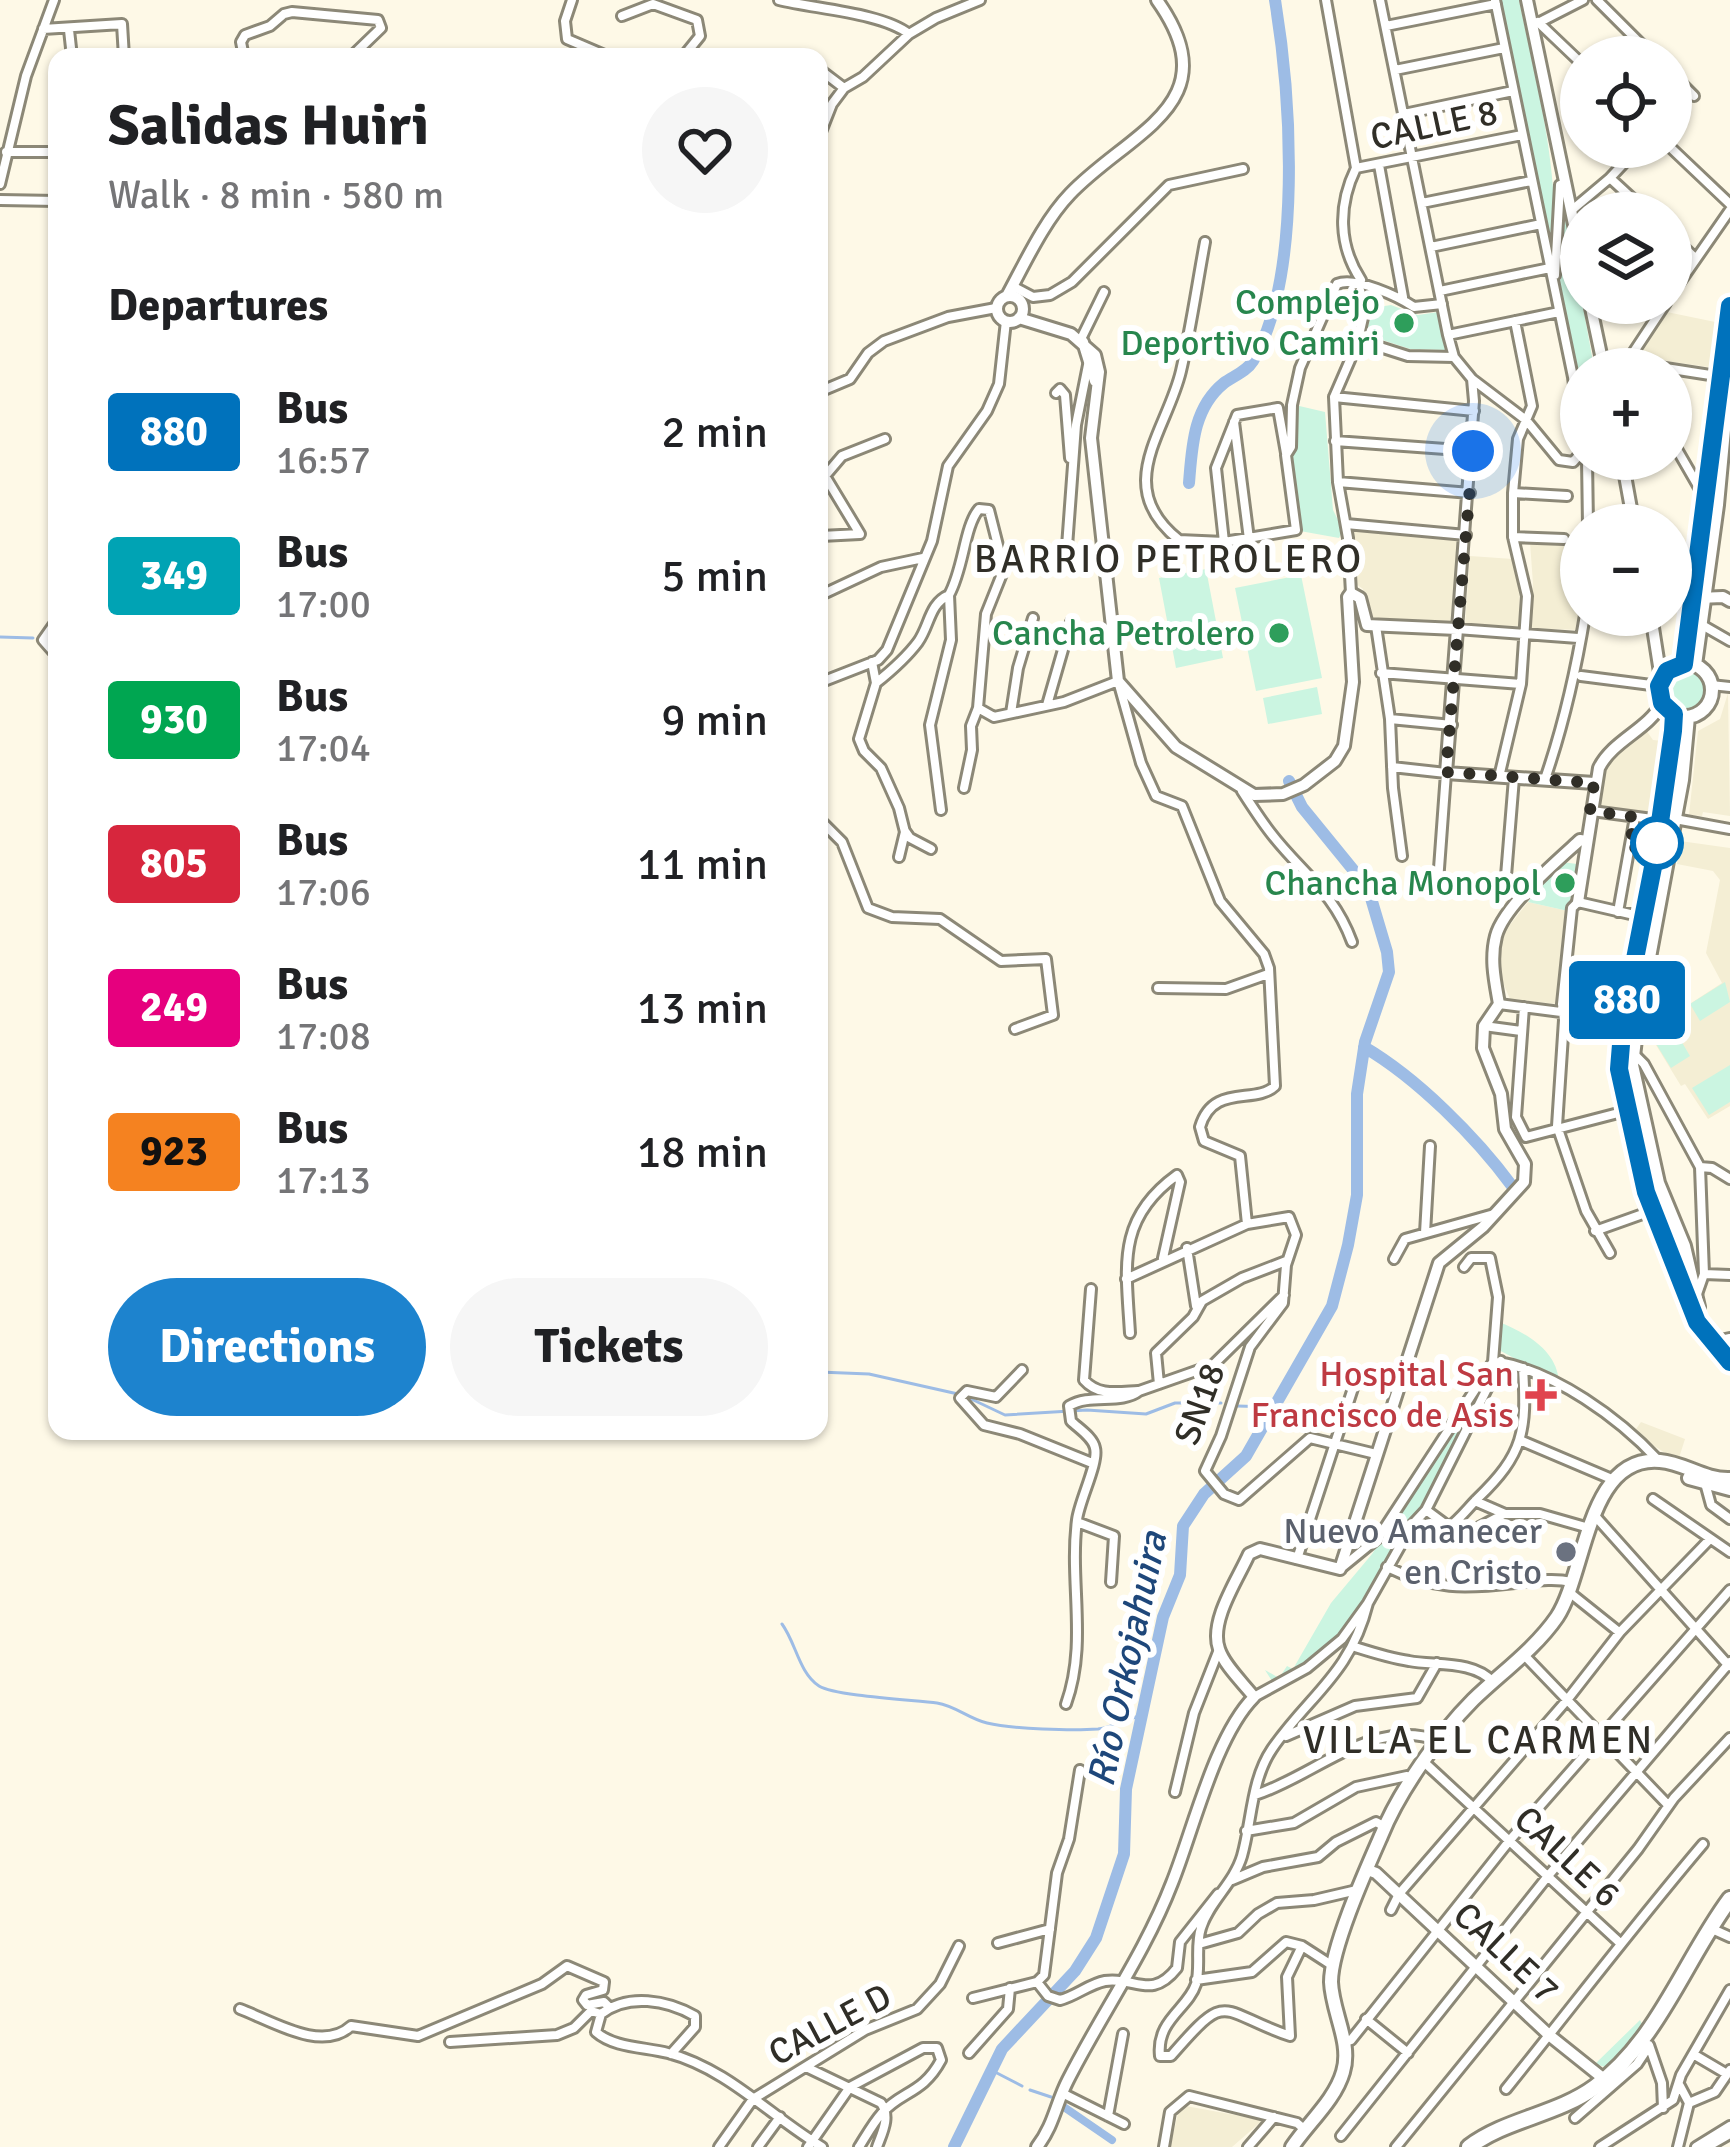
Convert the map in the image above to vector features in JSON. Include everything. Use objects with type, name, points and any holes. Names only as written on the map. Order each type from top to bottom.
[{"type":"highway","points":[[1469,2147],[1564,2106],[1604,2079],[1647,2040],[1730,1889]]},
{"type":"highway","points":[[1707,1925],[1730,1899]]},
{"type":"main road","points":[[1157,0],[1182,44],[1176,95],[1156,122],[1065,198],[996,308],[1013,320],[1082,340],[1093,361],[1091,438],[1118,681],[1176,747],[1242,791],[1283,794],[1335,761],[1344,746],[1353,670],[1351,592],[1360,598],[1365,623],[1457,629],[1446,772],[1594,783]]},
{"type":"main road","points":[[1527,0],[1567,192]]},
{"type":"main road","points":[[1010,291],[1021,302],[1013,320]]},
{"type":"main road","points":[[1685,665],[1727,374],[1730,307]]},
{"type":"main road","points":[[1698,598],[1728,596]]},
{"type":"main road","points":[[1660,683],[1685,665],[1701,624],[1698,598]]},
{"type":"main road","points":[[1578,902],[1594,783],[1604,758],[1657,713],[1662,703],[1655,636]]},
{"type":"main road","points":[[1659,655],[1685,665],[1712,685],[1708,704],[1681,716]]},
{"type":"main road","points":[[1662,703],[1681,716]]},
{"type":"main road","points":[[1681,716],[1668,820],[1619,1069],[1703,1333],[1727,1349]]},
{"type":"main road","points":[[1037,2147],[1054,2122],[1062,2093],[1121,1980],[1151,1936],[1226,1738],[1254,1697],[1219,1651],[1220,1621],[1249,1554],[1261,1550],[1340,1569],[1439,1263],[1520,1191],[1526,1173],[1505,1129],[1502,1094],[1483,1048],[1484,1027],[1499,1004],[1492,963],[1501,924],[1565,853],[1580,840],[1586,841]]},
{"type":"main road","points":[[1630,1021],[1633,1109]]},
{"type":"main road","points":[[1292,2147],[1342,2075],[1343,2042],[1333,2004],[1333,1966],[1384,1827],[1439,1741],[1557,1617],[1592,1522],[1614,1480],[1628,1468],[1658,1460],[1706,1481]]},
{"type":"main road","points":[[1614,1480],[1663,1468],[1727,1484]]},
{"type":"main road","name":"CALLE 7","points":[[1368,1870],[1604,2079]]},
{"type":"street","points":[[0,184],[3,158],[54,0]]},
{"type":"street","points":[[572,0],[567,39],[588,48]]},
{"type":"street","points":[[779,0],[869,17],[909,34]]},
{"type":"street","points":[[828,119],[844,88],[863,77],[909,34],[980,0]]},
{"type":"street","points":[[1326,0],[1356,168],[1346,193],[1343,236],[1364,284]]},
{"type":"street","points":[[1380,0],[1454,357],[1472,379],[1526,420],[1560,460]]},
{"type":"street","points":[[1560,46],[1535,25],[1583,0]]},
{"type":"street","points":[[1597,0],[1633,36]]},
{"type":"street","points":[[622,16],[653,2],[693,18],[700,25],[700,36],[690,48]]},
{"type":"street","points":[[1386,26],[1496,2],[1567,348]]},
{"type":"street","points":[[242,48],[247,33],[292,12],[378,20],[381,28],[361,48]]},
{"type":"street","points":[[43,28],[122,24],[123,48]]},
{"type":"street","points":[[69,30],[71,48]]},
{"type":"street","points":[[1395,70],[1504,48]]},
{"type":"street","points":[[828,76],[844,88]]},
{"type":"street","points":[[1404,114],[1514,91]]},
{"type":"street","name":"CALLE 8","points":[[1356,168],[1522,135]]},
{"type":"street","points":[[3,158],[48,153]]},
{"type":"street","points":[[1379,165],[1403,297]]},
{"type":"street","points":[[1593,192],[1619,168]]},
{"type":"street","points":[[1691,168],[1730,207],[1692,263]]},
{"type":"street","points":[[1010,291],[1033,297],[1061,290],[1169,185],[1243,169]]},
{"type":"street","points":[[1610,178],[1625,192]]},
{"type":"street","points":[[1422,203],[1532,181]]},
{"type":"street","points":[[1555,291],[1560,185],[1565,184]]},
{"type":"street","points":[[0,200],[48,201]]},
{"type":"street","points":[[1431,247],[1541,224]]},
{"type":"street","points":[[1205,242],[1180,374],[1154,437],[1146,486],[1156,514],[1179,540],[1224,542],[1296,530],[1278,408],[1240,413],[1234,421],[1216,468],[1224,542]]},
{"type":"street","points":[[1692,255],[1695,258]]},
{"type":"street","points":[[1440,291],[1550,268]]},
{"type":"street","points":[[1286,455],[1291,447],[1294,389],[1336,284],[1347,280],[1364,284],[1385,295],[1403,297],[1414,307],[1442,304]]},
{"type":"street","points":[[1082,340],[1104,292]]},
{"type":"street","points":[[828,388],[850,379],[868,353],[884,341],[948,317],[996,308]]},
{"type":"street","points":[[1351,592],[1334,397],[1358,340],[1364,309]]},
{"type":"street","points":[[1448,335],[1559,312]]},
{"type":"street","points":[[828,679],[872,662],[887,650],[936,529],[948,466],[987,411],[999,384],[1013,320]]},
{"type":"street","points":[[1499,777],[1521,684],[1526,584],[1513,536],[1513,493],[1518,439],[1532,406],[1515,322]]},
{"type":"street","points":[[1358,340],[1408,356],[1454,357]]},
{"type":"street","points":[[1066,560],[1072,472],[1093,361]]},
{"type":"street","points":[[1692,371],[1727,374]]},
{"type":"street","points":[[1472,379],[1473,451],[1457,629],[1578,638],[1570,705],[1545,779]]},
{"type":"street","points":[[1056,393],[1060,389],[1065,395],[1072,472]]},
{"type":"street","points":[[1334,397],[1474,411]]},
{"type":"street","points":[[1234,421],[1249,539]]},
{"type":"street","points":[[828,472],[842,456],[885,439]]},
{"type":"street","points":[[1335,441],[1473,451]]},
{"type":"street","points":[[1692,472],[1711,501],[1730,492]]},
{"type":"street","points":[[828,481],[860,533],[828,535]]},
{"type":"street","points":[[1338,482],[1470,493]]},
{"type":"street","points":[[1513,493],[1567,496]]},
{"type":"street","points":[[941,810],[930,725],[950,640],[949,595],[979,509],[994,517],[1004,569],[986,614],[978,708],[971,726],[972,750],[964,788]]},
{"type":"street","points":[[1346,524],[1466,536]]},
{"type":"street","points":[[1513,536],[1560,539]]},
{"type":"street","points":[[828,592],[866,573],[925,557]]},
{"type":"street","points":[[876,683],[907,656],[937,601],[949,595]]},
{"type":"street","points":[[1692,597],[1698,598]]},
{"type":"street","points":[[1011,713],[1033,619]]},
{"type":"street","points":[[1047,705],[1071,622]]},
{"type":"street","points":[[1701,624],[1730,641]]},
{"type":"street","points":[[1376,626],[1402,856]]},
{"type":"street","points":[[872,662],[876,683],[859,739],[885,775],[904,829],[910,838],[931,849]]},
{"type":"street","points":[[1381,673],[1521,684]]},
{"type":"street","points":[[1581,676],[1660,683]]},
{"type":"street","points":[[978,708],[988,716],[1011,713],[1078,698],[1118,681],[1150,785],[1160,800],[1182,806],[1220,901],[1264,954],[1275,1086],[1268,1093],[1246,1093],[1217,1104],[1204,1115],[1200,1127],[1204,1141],[1240,1156],[1247,1225],[1126,1279]]},
{"type":"street","points":[[1712,685],[1730,687]]},
{"type":"street","points":[[1390,719],[1452,724]]},
{"type":"street","points":[[1392,767],[1446,772],[1438,882]]},
{"type":"street","points":[[1506,876],[1514,778]]},
{"type":"street","points":[[1242,791],[1271,834],[1334,905],[1352,942]]},
{"type":"street","points":[[1590,811],[1730,829]]},
{"type":"street","points":[[1618,912],[1635,817]]},
{"type":"street","points":[[828,828],[842,842],[868,908],[892,917],[940,919],[1001,961],[1046,958],[1053,1015],[1015,1029]]},
{"type":"street","points":[[899,856],[904,829]]},
{"type":"street","points":[[1610,1253],[1595,1231],[1557,1126],[1573,908],[1578,902],[1650,918]]},
{"type":"street","points":[[1158,988],[1226,989],[1268,974]]},
{"type":"street","points":[[1499,1004],[1630,1021]]},
{"type":"street","points":[[1524,1007],[1516,1117],[1526,1137],[1633,1109]]},
{"type":"street","points":[[1484,1027],[1521,1031]]},
{"type":"street","points":[[1632,1052],[1644,1064],[1700,1167],[1704,1274],[1692,1298]]},
{"type":"street","points":[[1425,1233],[1430,1146]]},
{"type":"street","points":[[1700,1167],[1729,1174]]},
{"type":"street","points":[[1130,1334],[1126,1279],[1135,1218],[1177,1174],[1180,1182],[1163,1259]]},
{"type":"street","points":[[1595,1231],[1660,1207]]},
{"type":"street","points":[[1394,1259],[1402,1242],[1496,1214]]},
{"type":"street","name":"SN18","points":[[1247,1225],[1285,1217],[1292,1220],[1294,1246],[1287,1260],[1279,1312],[1246,1355],[1221,1436],[1206,1464],[1208,1478],[1224,1494],[1244,1498],[1310,1438],[1334,1443]]},
{"type":"street","points":[[1187,1248],[1197,1309]]},
{"type":"street","points":[[1302,1946],[1287,1977],[1292,2035],[1234,2012],[1212,2013],[1174,2053],[1163,2058],[1159,2050],[1166,2024],[1196,1981],[1202,1925],[1242,1858],[1254,1796],[1270,1753],[1332,1680],[1352,1646],[1368,1603],[1412,1525],[1426,1510],[1497,1362],[1498,1297],[1490,1258],[1468,1259],[1464,1268]]},
{"type":"street","points":[[1160,1385],[1156,1353],[1197,1309],[1242,1278],[1287,1260]]},
{"type":"street","points":[[1704,1274],[1730,1275]]},
{"type":"street","points":[[1091,1289],[1084,1379],[1091,1388],[1106,1393],[1160,1385],[1213,1365],[1285,1294]]},
{"type":"street","points":[[1497,1362],[1522,1367],[1616,1419],[1658,1460]]},
{"type":"street","points":[[1340,1569],[1378,1538],[1423,1465],[1497,1362]]},
{"type":"street","points":[[1449,1527],[1496,1482],[1521,1441],[1525,1420],[1522,1367]]},
{"type":"street","points":[[1022,1370],[996,1397],[962,1393],[976,1419],[1092,1463]]},
{"type":"street","points":[[1297,1559],[1357,1376]]},
{"type":"street","points":[[1066,1704],[1079,1636],[1077,1522],[1094,1444],[1069,1417],[1070,1406],[1078,1401],[1130,1397],[1139,1390]]},
{"type":"street","points":[[1521,1441],[1614,1480]]},
{"type":"street","points":[[1334,1443],[1376,1454]]},
{"type":"street","points":[[1706,1481],[1712,1505],[1730,1519]]},
{"type":"street","points":[[1653,1498],[1730,1552]]},
{"type":"street","points":[[1341,2136],[1548,1876],[1729,1665],[1662,1587],[1592,1522],[1505,1514],[1475,1501]]},
{"type":"street","points":[[1426,1510],[1449,1527],[1474,1532],[1505,1514]]},
{"type":"street","points":[[1077,1522],[1114,1536],[1111,1582]]},
{"type":"street","points":[[1390,1910],[1620,1632],[1710,1539]]},
{"type":"street","points":[[1387,1567],[1420,1583],[1445,1588],[1551,1579],[1571,1587],[1620,1632]]},
{"type":"street","points":[[1343,2042],[1351,2040],[1510,1840],[1730,1590]]},
{"type":"street","points":[[1254,1697],[1307,1669],[1342,1639],[1368,1603]]},
{"type":"street","points":[[1352,1646],[1414,1663],[1486,1674],[1493,1682]]},
{"type":"street","points":[[1175,1792],[1194,1713],[1219,1651]]},
{"type":"street","points":[[1523,1654],[1668,1805]]},
{"type":"street","points":[[1285,1736],[1355,1706],[1417,1697],[1437,1663]]},
{"type":"street","points":[[1254,1796],[1367,1743],[1432,1737],[1439,1741]]},
{"type":"street","points":[[1396,2147],[1583,1911],[1638,1849],[1668,1805],[1730,1738]]},
{"type":"street","name":"CALLE 6","points":[[1425,1763],[1618,1942]]},
{"type":"street","points":[[1039,1985],[1080,1770]]},
{"type":"street","points":[[1246,1831],[1304,1819],[1370,1782],[1407,1776],[1414,1780]]},
{"type":"street","points":[[1231,1881],[1263,1867],[1318,1857],[1376,1822],[1384,1827]]},
{"type":"street","points":[[1505,2089],[1600,1974],[1618,1942],[1703,1844]]},
{"type":"street","points":[[1199,1944],[1238,1933],[1277,1903],[1314,1900],[1352,1889],[1360,1892]]},
{"type":"street","points":[[1039,1985],[1048,1996],[1060,2000],[1092,1985],[1121,1980],[1145,1987],[1168,1979],[1179,1962],[1180,1942],[1215,1894],[1220,1895]]},
{"type":"street","points":[[1707,1925],[1730,1937]]},
{"type":"street","points":[[998,1943],[1050,1929]]},
{"type":"street","points":[[1196,1981],[1252,1972],[1279,1944],[1292,1942],[1333,1966]]},
{"type":"street","name":"CALLE D","points":[[719,2147],[753,2099],[865,2030],[917,2008],[940,1984],[959,1946]]},
{"type":"street","points":[[240,2008],[312,2036],[343,2034],[351,2026],[414,2037],[542,1984],[567,1966],[605,1984],[603,1990],[584,1996],[586,2004],[604,2002],[596,2032],[606,2040],[671,2054],[717,2074],[781,2117],[810,2144],[822,2147]]},
{"type":"street","points":[[973,1998],[1039,1985]]},
{"type":"street","points":[[969,2053],[1011,2005],[1010,1988]]},
{"type":"street","points":[[1600,2147],[1673,2099],[1730,1990]]},
{"type":"street","points":[[450,2042],[557,2035],[574,2028],[591,2011],[633,2000],[691,2012],[697,2019],[671,2054]]},
{"type":"street","points":[[1366,2019],[1408,2053]]},
{"type":"street","points":[[1108,2116],[1123,2034]]},
{"type":"street","points":[[1647,2040],[1662,2083],[1663,2108]]},
{"type":"street","points":[[1575,2118],[1637,2064],[1647,2040]]},
{"type":"street","points":[[810,2144],[850,2087],[928,2045],[937,2048],[941,2060],[933,2074],[914,2093],[885,2108],[859,2147]]},
{"type":"street","points":[[1688,2103],[1714,2092],[1729,2072],[1693,2054]]},
{"type":"street","points":[[805,2066],[885,2108]]},
{"type":"street","points":[[1678,2147],[1688,2103],[1680,2084]]},
{"type":"street","points":[[1062,2093],[1124,2124]]},
{"type":"street","points":[[1164,2147],[1170,2112],[1189,2096],[1304,2129]]},
{"type":"street","points":[[878,2147],[885,2108]]},
{"type":"street","points":[[758,2147],[781,2117]]},
{"type":"street","points":[[1248,2147],[1274,2117]]},
{"type":"street","points":[[1696,2147],[1716,2131],[1730,2130]]},
{"type":"street","points":[[1706,2147],[1730,2130]]},
{"type":"shaded area","points":[[1692,317],[1720,323],[1715,368],[1692,365],[1692,348],[1645,348],[1660,324],[1692,324]]},
{"type":"shaded area","points":[[1354,531],[1459,538],[1453,629],[1368,620],[1363,589],[1356,584]]},
{"type":"shaded area","points":[[1530,542],[1560,543],[1560,629],[1529,628]]},
{"type":"shaded area","points":[[1470,556],[1513,559],[1520,586],[1519,626],[1465,625]]},
{"type":"shaded area","points":[[1728,693],[1730,816],[1689,815],[1698,731],[1720,719]]},
{"type":"shaded area","points":[[1646,730],[1653,740],[1663,741],[1654,813],[1597,809],[1606,765]]},
{"type":"shaded area","points":[[1680,841],[1730,848],[1730,1106],[1708,1119],[1685,1084],[1681,1086],[1645,1027],[1649,1007],[1657,1005],[1662,1011],[1688,1005],[1722,983],[1706,953],[1720,880],[1713,871],[1677,864]]},
{"type":"shaded area","points":[[1528,902],[1568,911],[1557,1004],[1510,999],[1498,971],[1502,935]]},
{"type":"shaded area","points":[[1641,1422],[1685,1439],[1678,1461],[1636,1429]]},
{"type":"shaded area","points":[[1180,2105],[1263,2120],[1232,2147],[1170,2147]]},
{"type":"green space","points":[[1499,0],[1519,0],[1540,97],[1554,195],[1553,262]]},
{"type":"green space","name":"Complejo Deportivo Camiri","points":[[1391,305],[1418,315],[1438,312],[1445,350],[1410,349],[1370,336],[1372,308]]},
{"type":"green space","points":[[1565,324],[1586,324],[1590,348],[1569,348]]},
{"type":"green space","points":[[1295,405],[1325,412],[1333,510],[1343,530],[1339,538],[1300,531],[1291,481]]},
{"type":"green space","points":[[1206,569],[1223,658],[1176,668],[1159,578]]},
{"type":"green space","name":"Cancha Petrolero","points":[[1301,575],[1322,678],[1256,691],[1235,588]]},
{"type":"green space","points":[[1685,670],[1700,676],[1706,691],[1700,706],[1685,712],[1670,706],[1664,691],[1670,676]]},
{"type":"green space","name":"Cancha Petrolero","points":[[1317,687],[1322,714],[1268,724],[1263,698]]},
{"type":"green space","points":[[1562,862],[1577,864],[1568,911],[1528,902]]},
{"type":"green space","points":[[1725,982],[1730,1002],[1700,1021],[1690,1004]]},
{"type":"green space","points":[[1673,1027],[1690,1056],[1671,1068],[1653,1039]]},
{"type":"green space","points":[[1730,1065],[1730,1102],[1709,1115],[1692,1088]]},
{"type":"green space","points":[[1499,1322],[1546,1352],[1559,1382],[1497,1349]]},
{"type":"green space","points":[[1492,1371],[1441,1478],[1351,1619],[1319,1654],[1279,1678],[1287,1666],[1293,1669],[1331,1603],[1372,1554]]},
{"type":"green space","points":[[1640,2020],[1642,2024],[1619,2057],[1605,2067],[1595,2064]]},
{"type":"waterway","name":"Río Orkojahuira","points":[[1189,483],[1200,416],[1214,393],[1253,361],[1280,282],[1289,184],[1275,0]]},
{"type":"waterway","points":[[0,637],[33,638]]},
{"type":"waterway","name":"Río Orkojahuira","points":[[954,2147],[1002,2049],[1075,1971],[1096,1938],[1124,1854],[1126,1789],[1163,1617],[1180,1575],[1183,1526],[1204,1494],[1246,1456],[1332,1306],[1348,1245],[1357,1195],[1357,1094],[1365,1042],[1389,972],[1387,952],[1368,888],[1302,807],[1289,781]]},
{"type":"waterway","points":[[1364,1047],[1444,1110],[1512,1186]]},
{"type":"waterway","points":[[828,1372],[869,1374],[958,1394]]},
{"type":"waterway","points":[[967,1397],[1005,1415],[1087,1410],[1146,1414],[1175,1403],[1221,1403]]},
{"type":"waterway","points":[[1237,1406],[1275,1407]]},
{"type":"waterway","points":[[782,1624],[807,1673],[828,1689],[937,1703],[987,1723],[1027,1728],[1098,1729],[1142,1715]]},
{"type":"waterway","points":[[993,2071],[1022,2086]]},
{"type":"waterway","points":[[1030,2090],[1051,2097]]},
{"type":"waterway","points":[[1061,2105],[1112,2140]]},
{"type":"bus line","name":"880","points":[[1730,306],[1684,664],[1667,671],[1659,686],[1662,703],[1674,714],[1673,731],[1655,857],[1623,1020],[1619,1069],[1646,1192],[1697,1322],[1730,1362]]},
{"type":"place","name":"Complejo Deportivo Camiri","points":[[1404,323]]},
{"type":"place","name":"Cancha Petrolero","points":[[1279,633]]},
{"type":"place","name":"Chancha Monopol","points":[[1565,883]]},
{"type":"place","name":"Hospital San Francisco de Asis","points":[[1541,1395]]},
{"type":"place","name":"Nuevo Amanecer en Cristo","points":[[1566,1552]]},
{"type":"district","name":"BARRIO PETROLERO","points":[[1169,559]]},
{"type":"district","name":"VILLA EL CARMEN","points":[[1479,1740]]},
{"type":"route","points":[[1473,451],[1446,772],[1594,783],[1590,811],[1635,817],[1629,849],[1657,843]]}]
